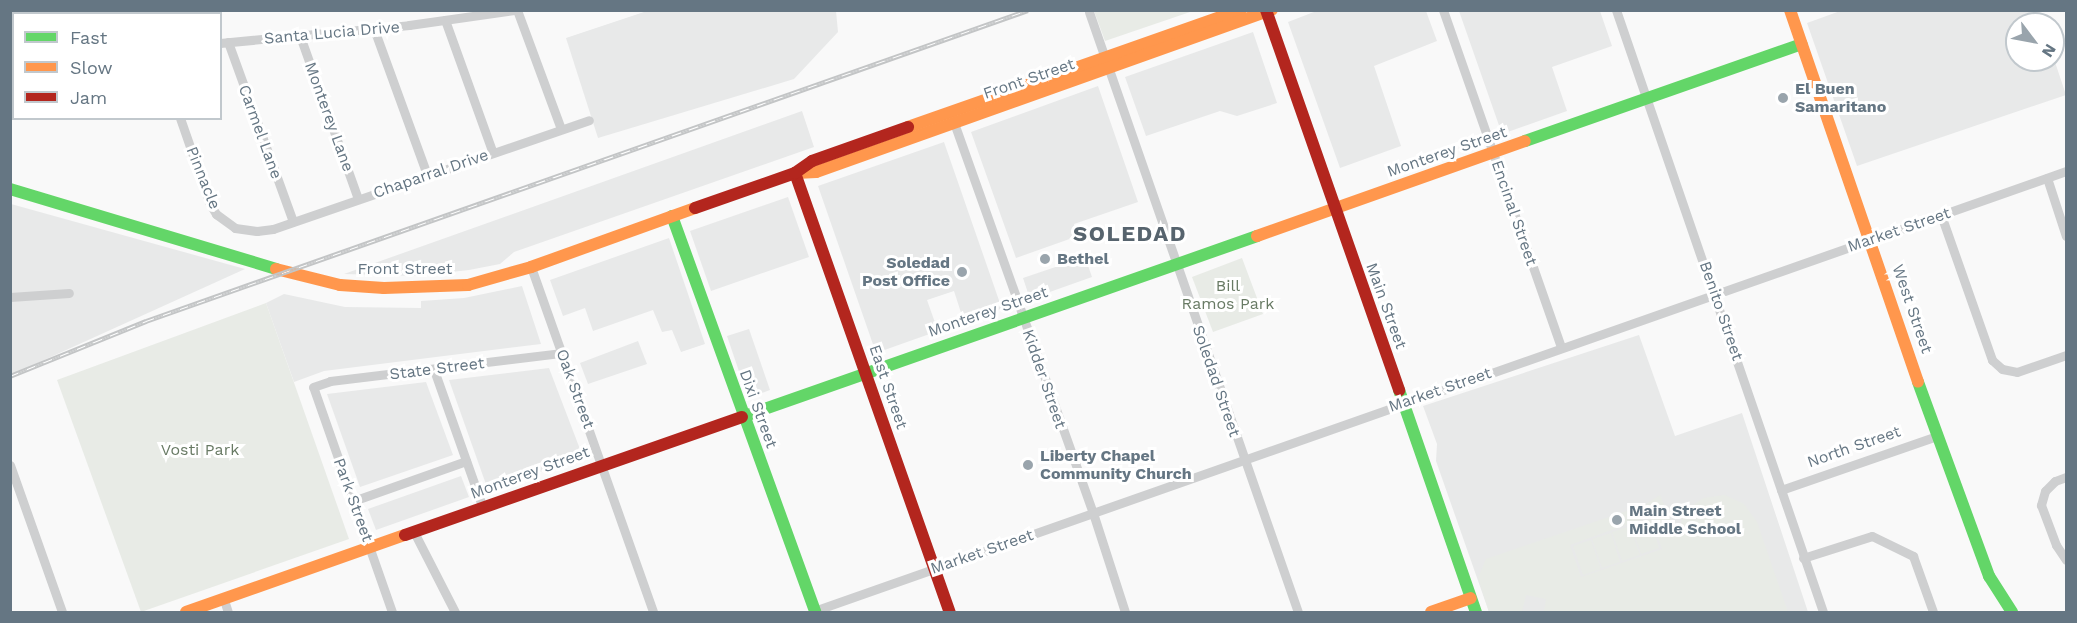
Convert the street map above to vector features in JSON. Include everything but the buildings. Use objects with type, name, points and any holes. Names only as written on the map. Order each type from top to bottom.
[{"type":"street","name":"Santa Lucia Drive","points":[[224,43],[374,29],[516,10]]},
{"type":"street","points":[[516,10],[561,129]]},
{"type":"street","name":"Front Street","points":[[1107,63],[1241,10]]},
{"type":"street","name":"Encinal Street","points":[[1443,10],[1561,347]]},
{"type":"street","name":"Benito Street","points":[[1616,10],[1823,612]]},
{"type":"street","name":"West Street","points":[[1790,10],[1871,239],[1937,436],[1989,576],[2012,612]]},
{"type":"street","name":"Front Street","points":[[10,189],[287,273],[340,285],[384,288],[460,286],[497,278],[531,267],[795,173],[816,172],[952,117],[1107,63],[1268,11]]},
{"type":"street","name":"Main Street","points":[[1268,11],[1333,208],[1476,612]]},
{"type":"street","name":"Soledad Street","points":[[1089,12],[1298,612]]},
{"type":"street","points":[[445,20],[493,153]]},
{"type":"street","points":[[374,29],[427,176]]},
{"type":"street","name":"Monterey Lane","points":[[300,36],[358,199]]},
{"type":"street","name":"Carmel Lane","points":[[224,43],[293,222]]},
{"type":"street","name":"Monterey Street","points":[[186,612],[1802,44]]},
{"type":"street","name":"Kidder Street","points":[[952,117],[1093,513],[1125,612]]},
{"type":"street","name":"Pinnacle","points":[[181,120],[210,204],[216,214],[225,222],[246,231],[273,229]]},
{"type":"street","name":"Chaparral Drive","points":[[273,229],[589,120]]},
{"type":"street","name":"Market Street","points":[[814,612],[1561,347],[2067,171]]},
{"type":"street","name":"East Street","points":[[795,173],[950,612]]},
{"type":"street","points":[[2047,178],[2067,236]]},
{"type":"street","points":[[1941,215],[1992,360],[2002,369],[2017,372],[2067,355]]},
{"type":"street","name":"Dixi Street","points":[[672,216],[814,612]]},
{"type":"street","name":"Oak Street","points":[[531,267],[653,612]]},
{"type":"street","points":[[10,297],[69,293]]},
{"type":"street","name":"State Street","points":[[313,387],[330,381],[562,353]]},
{"type":"street","points":[[434,370],[483,508]]},
{"type":"street","name":"Park Street","points":[[313,387],[392,612]]},
{"type":"street","name":"North Street","points":[[1781,490],[1937,436]]},
{"type":"street","points":[[353,501],[466,461]]},
{"type":"street","points":[[10,465],[62,612]]},
{"type":"street","points":[[2067,477],[2055,481],[2045,491],[2042,506],[2056,545],[2067,560]]},
{"type":"street","points":[[414,532],[455,612]]},
{"type":"street","points":[[1803,558],[1872,536],[1913,556],[1933,612]]},
{"type":"street","points":[[1431,612],[1471,598]]},
{"type":"street","points":[[224,600],[228,612]]},
{"type":"shaded area","points":[[650,10],[836,11],[838,32],[794,79],[598,138],[566,38]]},
{"type":"shaded area","points":[[1319,10],[1426,11],[1437,41],[1374,66],[1401,146],[1340,168],[1288,22]]},
{"type":"shaded area","points":[[1843,10],[2037,11],[2005,12],[2005,72],[2058,72],[2066,95],[1857,166],[1807,23]]},
{"type":"shaded area","points":[[1459,11],[1600,11],[1612,46],[1552,67],[1567,111],[1502,134]]},
{"type":"shaded area","points":[[1253,32],[1277,103],[1237,116],[1220,111],[1146,136],[1125,77]]},
{"type":"shaded area","points":[[1098,86],[1138,202],[1074,224],[1078,236],[1016,258],[971,132]]},
{"type":"shaded area","points":[[802,111],[814,147],[514,252],[500,264],[415,276],[344,274]]},
{"type":"shaded area","points":[[944,142],[1002,309],[964,322],[954,291],[927,300],[938,331],[876,353],[818,186]]},
{"type":"shaded area","points":[[788,197],[809,257],[711,291],[690,231]]},
{"type":"shaded area","points":[[11,204],[245,269],[11,375]]},
{"type":"shaded area","points":[[669,238],[705,344],[681,352],[672,330],[662,332],[653,310],[593,331],[585,308],[563,316],[550,280]]},
{"type":"shaded area","points":[[1085,257],[1092,277],[1030,299],[1023,278]]},
{"type":"shaded area","points":[[522,286],[541,344],[324,371],[294,382],[266,303],[284,294],[345,307],[421,308],[421,301],[464,298]]},
{"type":"shaded area","points":[[749,329],[770,390],[748,398],[727,336]]},
{"type":"shaded area","name":"Main Street Middle School","points":[[1639,335],[1675,436],[1742,413],[1808,612],[1489,612],[1436,461],[1437,444],[1423,406]]},
{"type":"shaded area","points":[[638,341],[647,364],[588,384],[580,363]]},
{"type":"shaded area","points":[[549,368],[583,457],[488,490],[449,380]]},
{"type":"shaded area","points":[[426,382],[453,455],[360,487],[327,394]]},
{"type":"shaded area","points":[[461,476],[469,497],[376,530],[368,509]]},
{"type":"green space","points":[[1094,10],[1193,11],[1105,41]]},
{"type":"green space","name":"Bill Ramos Park","points":[[1242,258],[1263,314],[1213,332],[1192,277]]},
{"type":"green space","name":"Vosti Park","points":[[266,303],[349,539],[141,612],[57,380]]},
{"type":"green space","points":[[1660,495],[1677,534],[1685,511],[1703,498],[1725,495],[1744,504],[1757,522],[1788,612],[1552,612],[1544,611],[1546,599],[1526,595],[1522,612],[1489,612],[1478,578],[1486,559],[1644,505]],"holes":[[[1651,516],[1662,549],[1581,577],[1570,545]]]},
{"type":"green space","points":[[1650,519],[1659,548],[1641,554],[1631,525]]},
{"type":"green space","points":[[1630,526],[1640,555],[1622,561],[1612,532]]},
{"type":"green space","points":[[1611,533],[1620,562],[1602,568],[1592,539]]},
{"type":"green space","points":[[1591,540],[1601,569],[1583,575],[1573,546]]},
{"type":"railway","points":[[10,376],[146,321],[1028,10]]},
{"type":"traffic: fast","points":[[1525,141],[1802,44]]},
{"type":"traffic: fast","points":[[10,189],[276,269]]},
{"type":"traffic: fast","points":[[672,216],[815,612]]},
{"type":"traffic: fast","points":[[742,417],[1257,236]]},
{"type":"traffic: fast","points":[[1918,382],[1989,576],[2012,612]]},
{"type":"traffic: fast","points":[[1399,390],[1476,612]]},
{"type":"traffic: slow","points":[[908,127],[1241,10]]},
{"type":"traffic: slow","points":[[796,173],[816,172],[1272,10]]},
{"type":"traffic: slow","points":[[1790,10],[1918,382]]},
{"type":"traffic: slow","points":[[1257,236],[1525,141]]},
{"type":"traffic: slow","points":[[276,269],[340,285],[384,288],[468,285],[531,267],[695,208]]},
{"type":"traffic: slow","points":[[186,612],[405,535]]},
{"type":"traffic: slow","points":[[1431,612],[1471,598]]},
{"type":"traffic: jam","points":[[1266,10],[1399,390]]},
{"type":"traffic: jam","points":[[695,208],[795,173],[812,161],[908,127]]},
{"type":"traffic: jam","points":[[795,173],[950,612]]},
{"type":"traffic: jam","points":[[405,535],[742,417]]},
{"type":"place","name":"El Buen Samaritano","points":[[1783,98]]},
{"type":"place","name":"Bethel","points":[[1045,259]]},
{"type":"place","name":"Soledad Post Office","points":[[962,272]]},
{"type":"place","name":"Liberty Chapel Community Church","points":[[1028,465]]},
{"type":"place","name":"Main Street Middle School","points":[[1617,520]]},
{"type":"district","name":"SOLEDAD","points":[[1130,234]]}]
